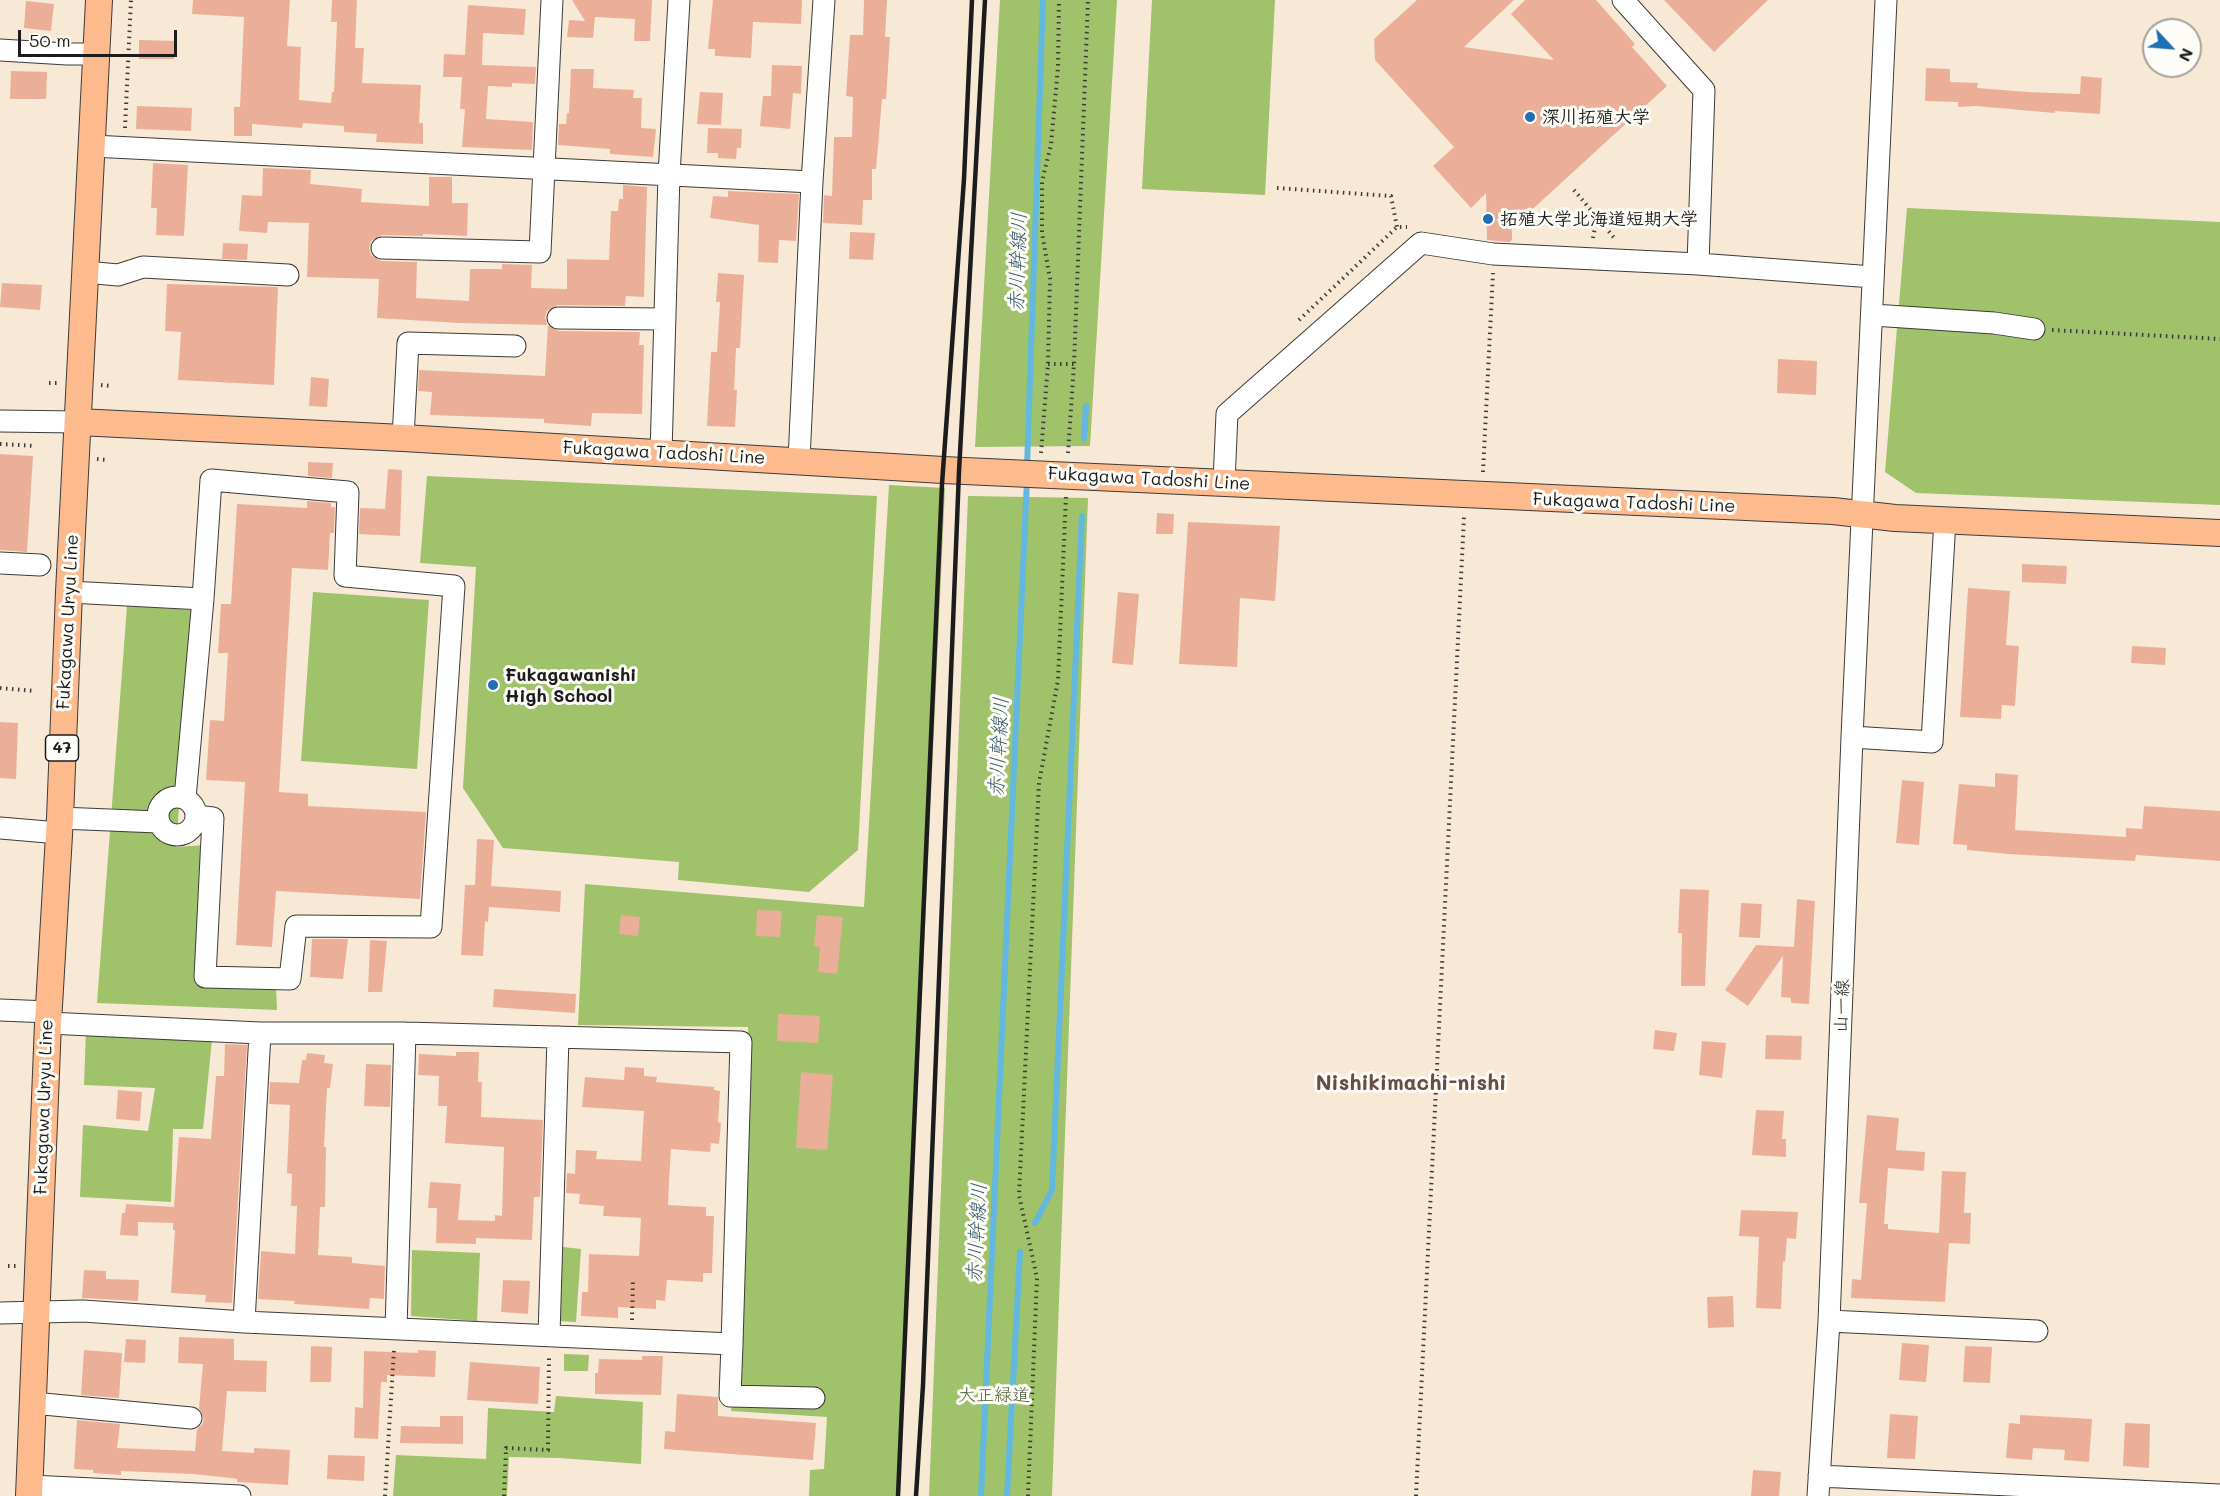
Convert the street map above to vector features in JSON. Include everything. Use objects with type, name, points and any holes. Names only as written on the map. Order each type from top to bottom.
[{"type":"main road","name":"Fukagawa Uryu Line","points":[[29,1491],[48,1018],[99,0]]},
{"type":"main road","name":"Fukagawa Tadoshi Line","points":[[78,422],[1067,476],[1821,511],[1946,520],[2220,533]]},
{"type":"street","points":[[382,248],[540,252],[552,0]]},
{"type":"street","points":[[661,453],[669,176],[679,0]]},
{"type":"street","points":[[799,460],[812,182],[824,0]]},
{"type":"street","points":[[1623,0],[1704,90],[1698,264]]},
{"type":"street","name":"山一線","points":[[1819,1486],[1829,1322],[1852,737],[1886,0]]},
{"type":"street","points":[[0,50],[96,54]]},
{"type":"street","points":[[92,146],[812,182]]},
{"type":"street","points":[[1224,483],[1227,414],[1421,243],[1493,254],[1698,264],[1873,277]]},
{"type":"street","points":[[85,272],[118,275],[143,267],[288,275]]},
{"type":"street","points":[[1873,315],[1994,323],[2034,329]]},
{"type":"street","points":[[558,318],[665,319]]},
{"type":"street","points":[[403,438],[408,343],[515,346]]},
{"type":"street","points":[[0,421],[78,422]]},
{"type":"street","points":[[185,798],[211,480],[348,492],[345,576],[454,586],[431,927],[296,926],[290,980],[205,976],[213,818],[196,816]]},
{"type":"street","points":[[1852,737],[1932,742],[1946,520]]},
{"type":"street","points":[[0,563],[40,565]]},
{"type":"street","points":[[69,592],[203,599]]},
{"type":"street","points":[[174,796],[185,798],[193,806],[196,816],[193,827],[184,834],[174,836],[164,831],[158,822],[158,810],[164,801],[174,796]]},
{"type":"street","points":[[0,828],[158,822]]},
{"type":"street","points":[[0,1010],[48,1018],[260,1033],[405,1033],[741,1042],[730,1396],[814,1398]]},
{"type":"street","points":[[244,1322],[260,1033]]},
{"type":"street","points":[[396,1328],[405,1033]]},
{"type":"street","points":[[549,1335],[558,1037]]},
{"type":"street","points":[[0,1313],[36,1314],[83,1311],[244,1322],[732,1344]]},
{"type":"street","points":[[1829,1322],[2037,1331]]},
{"type":"street","points":[[33,1403],[191,1418]]},
{"type":"street","points":[[1819,1486],[2220,1495]]},
{"type":"street","points":[[29,1491],[240,1496]]},
{"type":"path","points":[[124,147],[131,0]]},
{"type":"path","points":[[1041,458],[1048,364],[1050,279],[1042,233],[1042,181],[1052,145],[1058,67],[1059,0]]},
{"type":"path","points":[[1028,1496],[1037,1278],[1019,1195],[1039,783],[1058,680],[1074,364],[1088,0]]},
{"type":"path","points":[[1277,188],[1391,196],[1397,226]]},
{"type":"path","points":[[1574,190],[1621,245],[1611,244]]},
{"type":"path","points":[[1592,243],[1597,215]]},
{"type":"path","points":[[1295,324],[1397,226],[1417,228]]},
{"type":"path","points":[[1416,1496],[1465,495],[1483,478],[1493,254]]},
{"type":"path","points":[[2034,329],[2220,339]]},
{"type":"path","points":[[1048,364],[1074,364]]},
{"type":"path","points":[[0,444],[35,446]]},
{"type":"path","points":[[0,688],[35,691]]},
{"type":"path","points":[[631,1339],[633,1279]]},
{"type":"path","points":[[385,1496],[396,1328]]},
{"type":"path","points":[[504,1496],[506,1448],[548,1450],[549,1335]]},
{"type":"green space","points":[[1000,0],[1117,0],[1090,446],[975,447]]},
{"type":"green space","points":[[1152,0],[1275,0],[1265,195],[1142,189]]},
{"type":"green space","points":[[1907,208],[2220,222],[2220,505],[1916,493],[1885,472]]},
{"type":"green space","points":[[427,476],[877,496],[858,850],[809,892],[678,880],[679,862],[503,848],[463,788],[476,567],[420,563]]},
{"type":"green space","points":[[889,485],[945,488],[899,1496],[809,1496],[810,1470],[824,1469],[827,1417],[731,1411],[747,1234],[748,1027],[578,1025],[585,884],[864,907]]},
{"type":"green space","name":"大正緑道","points":[[968,496],[1088,498],[1052,1496],[929,1496]]},
{"type":"green space","points":[[313,592],[429,600],[417,769],[301,761]]},
{"type":"green space","points":[[127,606],[194,610],[176,847],[205,845],[196,985],[276,986],[277,1010],[97,1003]]},
{"type":"green space","points":[[86,1029],[212,1040],[203,1129],[173,1129],[171,1202],[80,1197],[83,1125],[148,1131],[155,1088],[84,1085]]},
{"type":"green space","points":[[563,1247],[581,1249],[576,1322],[558,1321]]},
{"type":"green space","points":[[412,1250],[480,1253],[477,1321],[411,1316]]},
{"type":"green space","points":[[564,1354],[589,1355],[588,1371],[564,1371]]},
{"type":"green space","points":[[556,1396],[643,1402],[641,1464],[509,1457],[507,1496],[393,1496],[396,1455],[486,1459],[488,1408],[554,1412]]},
{"type":"building","points":[[193,0],[290,0],[287,46],[301,47],[299,100],[331,103],[332,92],[334,92],[337,22],[331,22],[332,0],[357,0],[355,48],[364,48],[362,83],[421,85],[419,123],[423,123],[423,144],[376,142],[377,134],[344,132],[344,126],[303,123],[302,128],[252,124],[252,136],[234,136],[234,107],[240,107],[244,17],[192,14]]},
{"type":"building","points":[[572,0],[652,0],[650,41],[634,41],[635,19],[595,17],[593,38],[567,37],[569,20],[585,21]]},
{"type":"building","points":[[713,0],[802,0],[801,24],[753,22],[751,58],[715,56],[715,49],[708,49]]},
{"type":"building","points":[[864,0],[887,0],[885,37],[890,37],[886,99],[882,99],[876,169],[872,169],[872,200],[863,200],[862,225],[823,223],[824,195],[832,196],[834,137],[852,137],[853,97],[846,96],[850,35],[863,35]]},
{"type":"building","name":"深川拓殖大学","points":[[1417,0],[1514,0],[1464,47],[1554,60],[1511,14],[1525,0],[1596,0],[1635,44],[1632,47],[1667,86],[1512,228],[1512,240],[1509,242],[1487,240],[1486,193],[1471,208],[1433,166],[1454,147],[1375,60],[1374,39]]},
{"type":"building","points":[[1664,0],[1768,0],[1714,52]]},
{"type":"building","points":[[26,1],[54,4],[51,31],[24,28]]},
{"type":"building","points":[[468,5],[526,9],[524,35],[483,33],[482,65],[536,67],[535,84],[512,83],[512,87],[488,86],[486,119],[533,122],[532,150],[462,147],[465,109],[460,109],[462,77],[443,77],[444,54],[465,55]]},
{"type":"building","points":[[139,40],[175,41],[174,59],[139,59]]},
{"type":"building","points":[[772,65],[802,66],[801,94],[793,93],[790,129],[760,126],[763,96],[771,96]]},
{"type":"building","points":[[1926,68],[1950,69],[1950,82],[1978,83],[1977,88],[2027,92],[2080,94],[2081,76],[2102,78],[2100,114],[2055,111],[2055,113],[1976,106],[1958,107],[1958,102],[1925,101]]},
{"type":"building","points":[[571,69],[594,69],[593,88],[634,90],[633,98],[642,98],[641,128],[656,129],[653,157],[610,154],[610,149],[558,145],[559,124],[566,124],[567,113],[569,113]]},
{"type":"building","points":[[11,71],[47,72],[46,99],[10,99]]},
{"type":"building","points":[[700,92],[723,93],[721,125],[697,124]]},
{"type":"building","points":[[137,106],[192,108],[191,131],[136,129]]},
{"type":"building","points":[[708,128],[742,129],[741,148],[737,148],[736,159],[718,158],[718,153],[707,153]]},
{"type":"building","points":[[153,163],[188,165],[184,236],[156,235],[157,208],[151,208]]},
{"type":"building","points":[[263,168],[311,170],[310,184],[362,189],[361,202],[429,206],[429,177],[452,177],[452,203],[468,203],[467,236],[382,235],[371,241],[369,248],[371,255],[381,261],[417,262],[416,298],[469,301],[470,269],[502,269],[502,264],[532,265],[531,288],[567,289],[567,259],[609,260],[611,211],[618,211],[619,199],[623,199],[623,185],[647,187],[644,297],[626,296],[625,306],[558,305],[547,311],[545,317],[547,325],[377,318],[379,279],[307,277],[309,223],[268,222],[267,233],[239,231],[242,195],[262,196]]},
{"type":"building","points":[[728,191],[799,194],[796,241],[779,240],[778,263],[758,262],[759,225],[710,218],[713,196],[728,197]]},
{"type":"building","points":[[850,232],[875,233],[873,260],[849,259]]},
{"type":"building","points":[[223,243],[248,244],[247,260],[222,259]]},
{"type":"building","points":[[718,273],[744,275],[740,348],[736,348],[735,427],[707,426],[711,352],[717,352],[720,302],[716,302]]},
{"type":"building","points":[[2,283],[42,285],[40,310],[0,307]]},
{"type":"building","points":[[167,284],[278,287],[274,385],[178,380],[181,332],[165,331]]},
{"type":"building","points":[[548,326],[558,331],[640,332],[639,345],[644,345],[642,414],[592,413],[591,426],[544,423],[544,419],[430,415],[432,392],[418,391],[419,370],[545,376]]},
{"type":"building","points":[[1778,359],[1817,361],[1816,395],[1777,393]]},
{"type":"building","points":[[311,377],[329,379],[327,407],[309,406]]},
{"type":"building","points":[[0,454],[33,456],[27,552],[0,550]]},
{"type":"building","points":[[308,462],[333,463],[332,478],[308,476]]},
{"type":"building","points":[[388,469],[402,470],[400,536],[359,534],[360,508],[385,509]]},
{"type":"building","points":[[307,501],[331,503],[331,507],[335,507],[334,533],[330,533],[328,570],[292,568],[279,792],[308,794],[308,806],[426,812],[420,899],[276,891],[272,947],[236,945],[245,782],[206,780],[210,720],[224,721],[228,653],[218,653],[221,604],[231,604],[237,504],[307,508]]},
{"type":"building","points":[[1157,513],[1174,514],[1173,534],[1156,534]]},
{"type":"building","points":[[1188,522],[1280,526],[1275,601],[1240,598],[1237,667],[1179,664]]},
{"type":"building","points":[[2022,564],[2067,566],[2066,584],[2022,582]]},
{"type":"building","points":[[1968,588],[2010,591],[2006,645],[2019,646],[2015,706],[2002,705],[2001,719],[1960,717]]},
{"type":"building","points":[[1118,592],[1139,594],[1133,665],[1112,663]]},
{"type":"building","points":[[2132,646],[2166,648],[2165,665],[2131,663]]},
{"type":"building","points":[[0,722],[18,723],[16,779],[0,778]]},
{"type":"building","points":[[1995,773],[2018,775],[2015,830],[2126,837],[2126,828],[2142,829],[2144,806],[2220,811],[2220,861],[2136,855],[2135,861],[2008,854],[1967,850],[1967,845],[1953,844],[1959,784],[1995,787]]},
{"type":"building","points":[[1902,780],[1924,782],[1919,845],[1896,843]]},
{"type":"building","points":[[477,839],[494,840],[491,886],[561,891],[560,912],[489,907],[488,922],[485,921],[483,956],[461,955],[465,885],[475,885]]},
{"type":"building","points":[[1680,889],[1709,890],[1705,986],[1681,986],[1682,933],[1678,933]]},
{"type":"building","points":[[1797,899],[1815,901],[1809,1004],[1791,1003],[1791,998],[1781,997],[1783,956],[1748,1006],[1725,990],[1756,945],[1794,947]]},
{"type":"building","points":[[1741,903],[1762,904],[1760,938],[1739,937]]},
{"type":"building","points":[[757,910],[782,911],[780,937],[756,936]]},
{"type":"building","points":[[621,915],[640,917],[638,936],[619,934]]},
{"type":"building","points":[[817,915],[843,917],[837,974],[818,972],[820,947],[814,946]]},
{"type":"building","points":[[312,939],[348,939],[343,979],[310,977]]},
{"type":"building","points":[[370,940],[387,941],[382,992],[368,992]]},
{"type":"building","points":[[494,989],[576,994],[575,1013],[493,1007]]},
{"type":"building","points":[[778,1014],[820,1016],[818,1043],[777,1041]]},
{"type":"building","points":[[1655,1030],[1677,1033],[1674,1051],[1653,1049]]},
{"type":"building","points":[[1766,1035],[1802,1036],[1801,1060],[1765,1059]]},
{"type":"building","points":[[1702,1041],[1726,1043],[1722,1078],[1699,1075]]},
{"type":"building","points":[[225,1044],[247,1045],[232,1303],[205,1302],[206,1295],[171,1293],[175,1230],[173,1230],[173,1223],[138,1222],[138,1236],[120,1235],[122,1213],[125,1213],[126,1204],[174,1207],[179,1137],[211,1139],[216,1076],[224,1076]]},
{"type":"building","points":[[456,1052],[479,1052],[478,1082],[482,1082],[481,1117],[543,1120],[540,1197],[534,1197],[532,1240],[476,1238],[476,1244],[436,1243],[437,1208],[428,1208],[430,1182],[461,1184],[458,1220],[495,1221],[495,1215],[502,1216],[504,1147],[445,1143],[447,1106],[438,1106],[439,1076],[418,1075],[419,1054],[456,1056]]},
{"type":"building","points":[[307,1053],[325,1055],[324,1063],[333,1064],[330,1088],[327,1088],[324,1147],[326,1147],[325,1207],[320,1207],[318,1255],[352,1257],[352,1263],[385,1266],[384,1299],[370,1298],[369,1309],[258,1299],[261,1251],[295,1254],[297,1206],[291,1206],[292,1174],[287,1173],[290,1105],[269,1104],[270,1082],[299,1083],[302,1060],[306,1060]]},
{"type":"building","points":[[366,1064],[391,1065],[390,1107],[364,1106]]},
{"type":"building","points":[[625,1067],[644,1068],[644,1076],[657,1077],[656,1082],[714,1087],[714,1090],[720,1091],[719,1144],[711,1143],[710,1152],[671,1149],[669,1182],[668,1205],[706,1207],[706,1216],[714,1216],[712,1273],[703,1273],[703,1282],[667,1280],[665,1301],[656,1300],[656,1309],[618,1307],[618,1318],[581,1316],[582,1292],[588,1292],[589,1254],[639,1256],[641,1218],[603,1216],[604,1206],[579,1204],[580,1194],[566,1193],[567,1173],[575,1174],[576,1150],[597,1151],[596,1159],[641,1161],[644,1111],[582,1107],[585,1077],[624,1080]]},
{"type":"building","points":[[801,1072],[833,1075],[827,1150],[796,1148]]},
{"type":"building","points":[[118,1090],[142,1092],[140,1121],[116,1119]]},
{"type":"building","points":[[1756,1110],[1784,1111],[1782,1139],[1786,1139],[1786,1157],[1752,1155]]},
{"type":"building","points":[[1867,1115],[1899,1118],[1896,1150],[1925,1152],[1924,1171],[1888,1168],[1884,1224],[1888,1224],[1888,1229],[1939,1233],[1942,1171],[1966,1172],[1964,1213],[1971,1213],[1970,1244],[1949,1243],[1945,1302],[1851,1298],[1852,1279],[1861,1280],[1867,1203],[1859,1203]]},
{"type":"building","points":[[1741,1210],[1798,1212],[1796,1239],[1787,1238],[1785,1262],[1783,1261],[1781,1309],[1756,1308],[1759,1237],[1739,1236]]},
{"type":"building","points":[[84,1270],[106,1271],[106,1279],[139,1280],[138,1301],[82,1298]]},
{"type":"building","points":[[503,1280],[530,1281],[528,1314],[501,1312]]},
{"type":"building","points":[[1733,1296],[1734,1327],[1708,1328],[1707,1297]]},
{"type":"building","points":[[179,1337],[234,1339],[234,1360],[267,1361],[266,1392],[227,1391],[222,1451],[254,1453],[254,1448],[290,1450],[288,1485],[237,1482],[237,1479],[193,1474],[121,1471],[121,1475],[74,1469],[77,1420],[120,1424],[117,1448],[195,1451],[197,1429],[202,1425],[204,1419],[199,1408],[203,1364],[178,1363]]},
{"type":"building","points":[[126,1339],[146,1340],[145,1363],[124,1362]]},
{"type":"building","points":[[1902,1343],[1929,1345],[1926,1382],[1899,1380]]},
{"type":"building","points":[[311,1346],[332,1347],[331,1382],[310,1382]]},
{"type":"building","points":[[1965,1346],[1992,1347],[1990,1383],[1963,1382]]},
{"type":"building","points":[[84,1350],[122,1353],[119,1398],[81,1395]]},
{"type":"building","points":[[418,1350],[436,1351],[435,1377],[387,1375],[387,1382],[381,1382],[378,1439],[354,1438],[355,1407],[363,1408],[364,1351],[418,1353]]},
{"type":"building","points":[[642,1356],[663,1356],[661,1395],[595,1394],[595,1373],[598,1373],[599,1359],[642,1360]]},
{"type":"building","points":[[470,1362],[540,1367],[538,1404],[467,1400]]},
{"type":"building","points":[[677,1394],[718,1397],[718,1416],[816,1423],[813,1460],[664,1449],[665,1431],[675,1432]]},
{"type":"building","points":[[1890,1414],[1918,1416],[1915,1459],[1887,1458]]},
{"type":"building","points":[[2020,1415],[2092,1419],[2089,1462],[2064,1460],[2065,1450],[2033,1448],[2032,1460],[2006,1458],[2009,1423],[2020,1424]]},
{"type":"building","points":[[440,1416],[463,1416],[463,1444],[400,1443],[401,1426],[440,1427]]},
{"type":"building","points":[[2125,1423],[2150,1424],[2149,1468],[2123,1466]]},
{"type":"building","points":[[328,1455],[365,1456],[364,1481],[327,1479]]},
{"type":"building","points":[[1753,1470],[1781,1472],[1779,1496],[1751,1496]]},
{"type":"waterway","name":"赤川幹線川","points":[[1027,467],[1043,0]]},
{"type":"waterway","points":[[1084,438],[1086,406]]},
{"type":"waterway","name":"赤川幹線川","points":[[981,1496],[1027,480]]},
{"type":"waterway","points":[[1035,1223],[1052,1190],[1082,516]]},
{"type":"waterway","points":[[1007,1496],[1020,1252]]},
{"type":"railway","points":[[898,1496],[942,484],[964,179],[972,0]]},
{"type":"railway","points":[[916,1496],[923,1385],[959,471],[985,0]]},
{"type":"place","name":"深川拓殖大学","points":[[1530,117]]},
{"type":"place","name":"拓殖大学北海道短期大学","points":[[1488,219]]},
{"type":"place","name":"Fukagawanishi High School","points":[[493,685]]},
{"type":"district","name":"Nishikimachi-nishi","points":[[1411,1084]]}]
